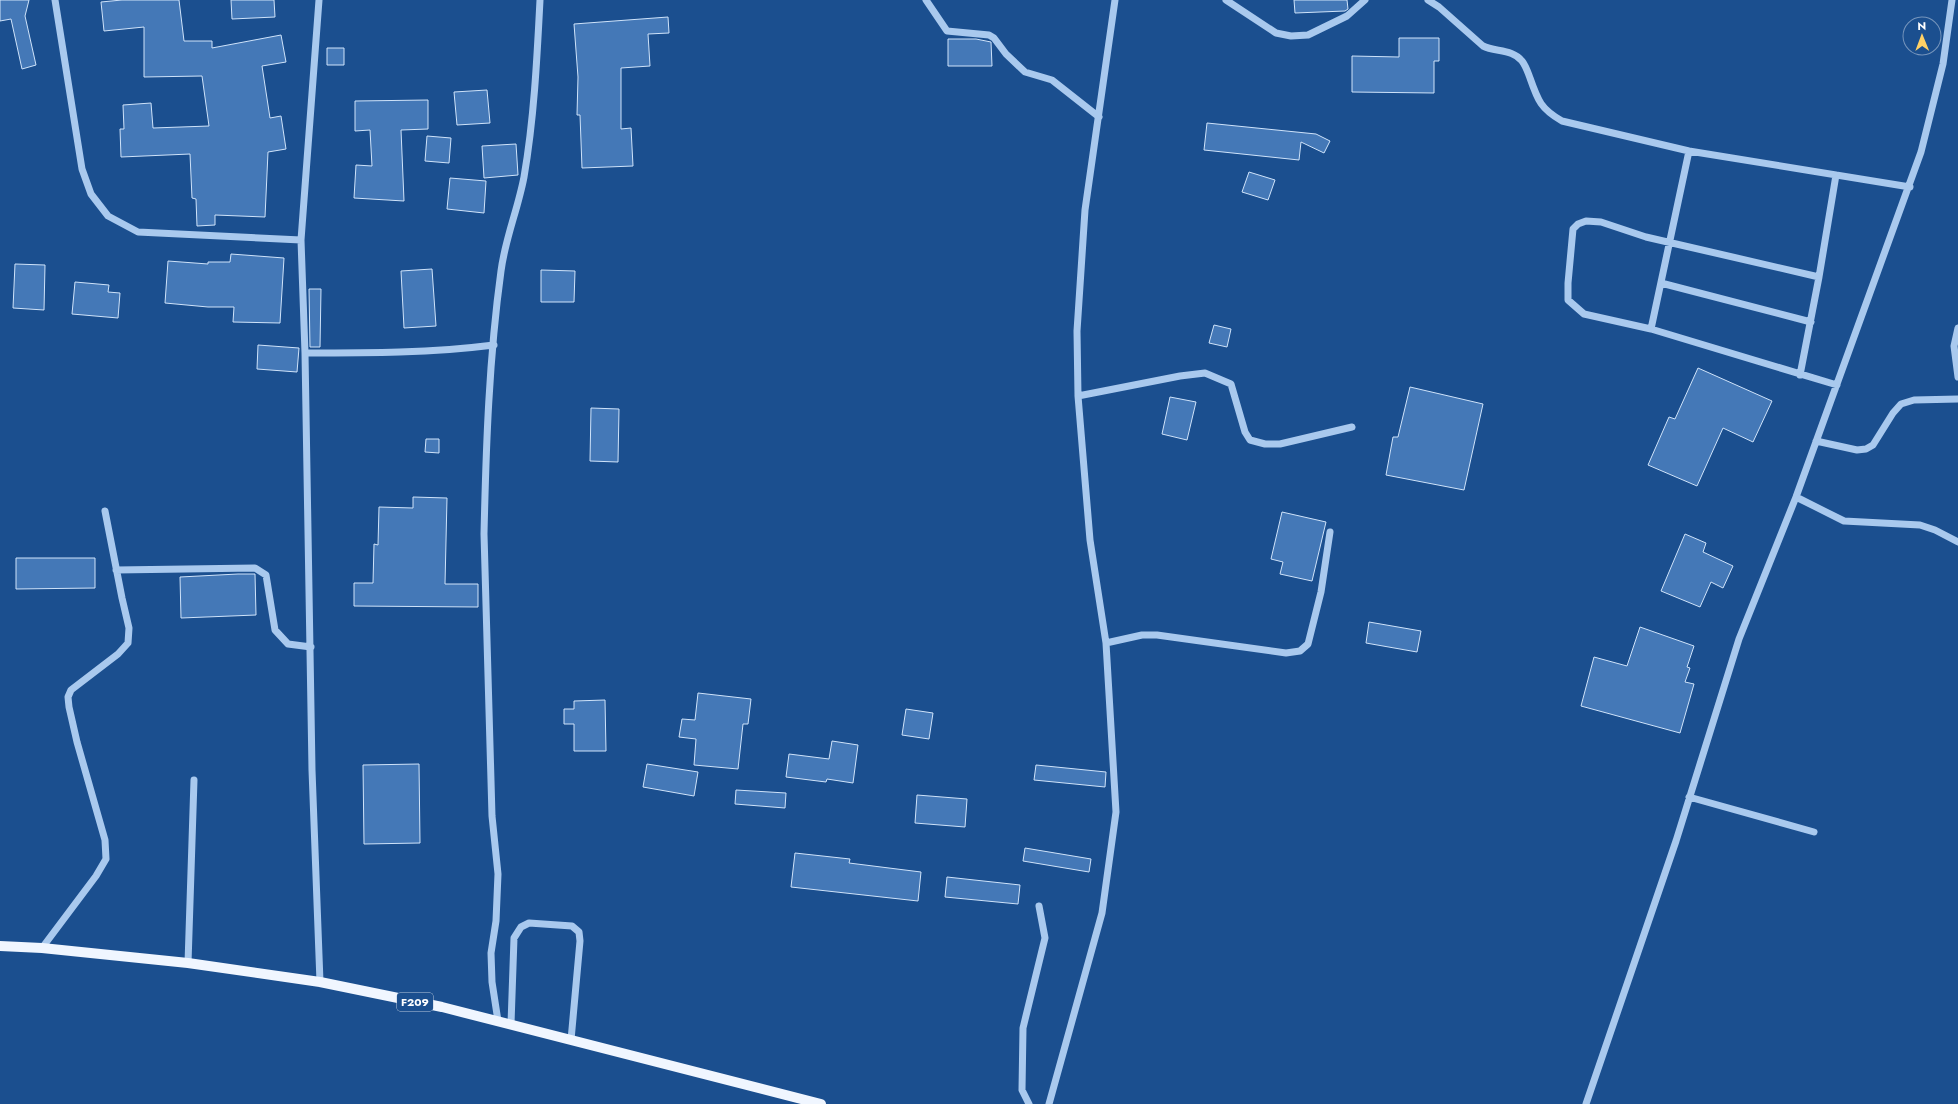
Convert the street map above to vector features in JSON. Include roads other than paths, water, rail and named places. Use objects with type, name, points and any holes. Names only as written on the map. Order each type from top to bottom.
[{"type":"main road","name":"F209","points":[[0,946],[42,948],[188,963],[320,982],[442,1007],[821,1104]]},
{"type":"street","points":[[55,0],[82,169],[91,194],[108,216],[138,232],[301,240]]},
{"type":"street","points":[[319,0],[301,240],[305,353],[312,770],[320,982]]},
{"type":"street","points":[[498,1021],[492,982],[491,953],[496,921],[498,874],[492,816],[484,534],[494,345],[501,270],[509,231],[523,178],[530,129],[540,0]]},
{"type":"street","points":[[926,0],[947,31],[989,36],[994,38],[1006,54],[1025,72],[1052,80],[1099,117]]},
{"type":"street","points":[[1049,1104],[1102,913],[1116,812],[1106,643],[1090,540],[1078,396],[1077,331],[1085,210],[1115,0]]},
{"type":"street","points":[[1226,0],[1276,33],[1291,36],[1308,35],[1347,16],[1365,0]]},
{"type":"street","points":[[1428,0],[1439,7],[1483,46],[1490,50],[1512,53],[1522,61],[1536,97],[1547,112],[1562,121],[1689,151],[1910,187]]},
{"type":"street","points":[[1586,1104],[1644,937],[1739,639],[1796,497],[1910,187],[1921,152],[1943,64],[1952,0]]},
{"type":"street","points":[[1651,329],[1689,151]]},
{"type":"street","points":[[1800,375],[1811,322],[1836,175]]},
{"type":"street","points":[[1819,277],[1646,237],[1601,222],[1586,221],[1578,224],[1573,229],[1568,300],[1584,314],[1651,329],[1836,385]]},
{"type":"street","points":[[1661,283],[1811,322]]},
{"type":"street","points":[[1958,328],[1954,346],[1958,377]]},
{"type":"street","points":[[305,353],[414,352],[494,345]]},
{"type":"street","points":[[1078,396],[1180,376],[1205,373],[1231,384],[1245,432],[1250,440],[1265,444],[1280,444],[1352,427]]},
{"type":"street","points":[[1816,441],[1857,450],[1866,450],[1873,445],[1893,413],[1901,404],[1914,400],[1958,398]]},
{"type":"street","points":[[1796,497],[1844,521],[1920,525],[1935,530],[1958,542]]},
{"type":"street","points":[[42,948],[96,876],[106,859],[106,840],[77,742],[68,697],[71,690],[118,654],[128,643],[129,628],[105,511]]},
{"type":"street","points":[[1106,643],[1142,635],[1157,635],[1286,653],[1300,651],[1308,644],[1314,622],[1321,592],[1330,532]]},
{"type":"street","points":[[116,570],[255,568],[266,575],[274,630],[288,644],[311,647]]},
{"type":"street","points":[[188,963],[194,780]]},
{"type":"street","points":[[1689,797],[1814,832]]},
{"type":"street","points":[[1029,1104],[1022,1090],[1023,1028],[1045,938],[1039,906]]},
{"type":"street","points":[[511,1024],[514,938],[521,927],[529,923],[572,926],[579,932],[580,941],[571,1040]]}]
